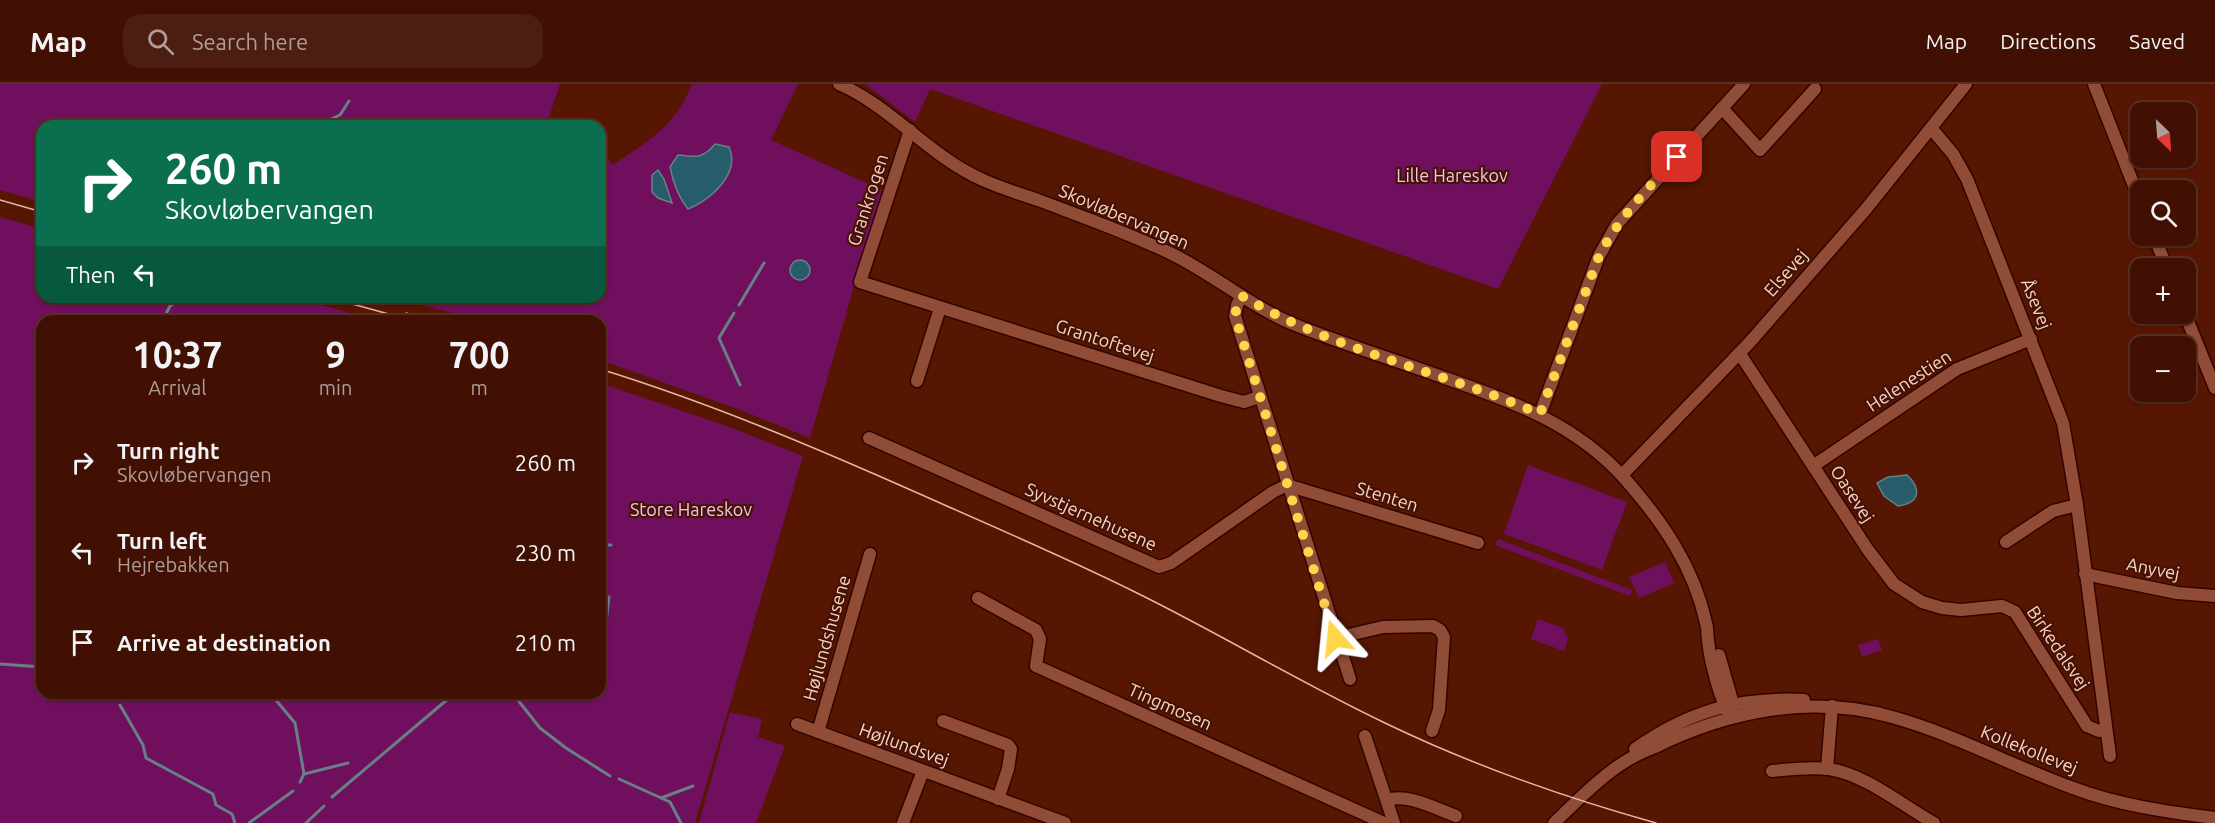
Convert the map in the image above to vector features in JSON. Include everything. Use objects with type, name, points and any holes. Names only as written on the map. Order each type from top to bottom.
[{"type":"street","points":[[1540,414],[1599,256],[1617,224],[1744,84]]},
{"type":"street","name":"Elsevej","points":[[1622,475],[1740,354],[1866,209],[1966,84]]},
{"type":"street","points":[[2094,84],[2132,180]]},
{"type":"street","name":"Skovløbervangen","points":[[846,85],[961,168],[982,180],[1098,222],[1174,255],[1295,325],[1481,390],[1540,414],[1584,444],[1622,475],[1649,507],[1683,558],[1696,588],[1707,626],[1715,638],[1731,717]]},
{"type":"street","points":[[1722,108],[1760,150],[1815,89]]},
{"type":"street","name":"Åsevej","points":[[1932,128],[1953,154],[1967,179],[2063,423],[2077,505],[2110,756]]},
{"type":"street","name":"Grankrogen","points":[[860,282],[910,130]]},
{"type":"street","name":"Grantoftevej","points":[[860,282],[1221,396],[1244,402],[1259,397]]},
{"type":"street","points":[[1242,296],[1235,316],[1335,638],[1350,679]]},
{"type":"street","points":[[917,381],[940,308]]},
{"type":"street","points":[[2189,324],[2215,388]]},
{"type":"street","name":"Helenestien","points":[[1813,466],[1957,369],[2031,339]]},
{"type":"street","name":"Oasevej","points":[[1740,354],[1868,550],[1894,584],[1922,602],[1942,608],[1961,610],[1968,608]]},
{"type":"street","name":"Syvstjernehusene","points":[[869,438],[1159,567],[1172,564],[1273,492],[1287,485]]},
{"type":"street","name":"Stenten","points":[[1287,485],[1478,543]]},
{"type":"street","points":[[2006,542],[2053,511],[2077,505]]},
{"type":"street","name":"Højlundshusene","points":[[818,732],[870,554]]},
{"type":"street","name":"Anyvej","points":[[2085,574],[2177,593],[2215,596]]},
{"type":"street","name":"Tingmosen","points":[[978,598],[1036,630],[1040,639],[1036,666],[1384,823]]},
{"type":"street","name":"Birkedalsvej","points":[[1968,608],[2002,606],[2015,612],[2087,726],[2099,731],[2106,729]]},
{"type":"street","points":[[1335,638],[1383,627],[1432,626],[1440,630],[1444,637],[1439,710],[1430,731]]},
{"type":"street","name":"Kollekollevej","points":[[1626,760],[1635,748],[1676,723],[1728,705],[1788,700],[1818,701],[1832,706]]},
{"type":"street","points":[[1827,769],[1832,706]]},
{"type":"street","name":"Kollekollevej","points":[[1554,823],[1626,760],[1677,736],[1731,717],[1788,708],[1832,706],[1862,710],[1914,723],[2101,798],[2215,818]]},
{"type":"street","name":"Højlundsvej","points":[[943,721],[1008,745],[1011,749],[999,799]]},
{"type":"street","name":"Højlundsvej","points":[[797,724],[1065,823]]},
{"type":"street","points":[[1365,736],[1394,823]]},
{"type":"street","points":[[1772,771],[1797,768],[1827,769],[1869,784],[1934,823]]},
{"type":"street","points":[[903,823],[923,771]]},
{"type":"street","points":[[1387,800],[1404,798],[1456,816]]},
{"type":"green space","points":[[0,84],[560,84],[548,120],[36,120],[36,200],[0,190]]},
{"type":"green space","points":[[692,84],[798,84],[771,140],[882,190],[810,438],[735,408],[606,362],[606,315],[460,315],[415,303],[606,303],[606,157],[613,165],[649,140],[669,122]]},
{"type":"green space","name":"Lille Hareskov","points":[[865,84],[1602,84],[1498,289],[930,89],[915,122]]},
{"type":"green space","name":"Store Hareskov","points":[[0,217],[36,227],[36,303],[314,303],[358,315],[36,315],[36,699],[606,699],[606,385],[727,426],[803,456],[695,823],[0,823]]},
{"type":"green space","points":[[1528,465],[1627,502],[1602,570],[1504,534]]},
{"type":"green space","points":[[1498,539],[1632,590],[1630,596],[1495,545]]},
{"type":"green space","points":[[1665,562],[1674,583],[1639,598],[1629,577]]},
{"type":"green space","points":[[1538,619],[1563,628],[1568,639],[1564,651],[1531,639]]},
{"type":"green space","points":[[1878,639],[1882,650],[1862,657],[1858,645]]},
{"type":"green space","points":[[730,712],[762,719],[758,737],[785,746],[756,823],[699,823]]},
{"type":"water","points":[[715,144],[729,147],[732,157],[731,167],[714,193],[688,209],[676,189],[670,167],[678,155],[703,155]]},
{"type":"water","points":[[658,170],[664,179],[672,203],[658,198],[652,192],[652,175]]},
{"type":"water","points":[[800,260],[807,263],[810,270],[807,277],[800,280],[793,277],[790,270],[793,263]]},
{"type":"water","points":[[1907,475],[1915,485],[1916,495],[1911,502],[1898,506],[1884,496],[1877,483],[1888,477]]},
{"type":"waterway","points":[[329,120],[340,115],[349,101]]},
{"type":"waterway","points":[[739,305],[764,263]]},
{"type":"waterway","points":[[166,315],[174,303]]},
{"type":"waterway","points":[[734,313],[719,338],[740,385]]},
{"type":"waterway","points":[[606,545],[611,545]]},
{"type":"waterway","points":[[606,623],[609,597]]},
{"type":"waterway","points":[[0,664],[36,667]]},
{"type":"waterway","points":[[275,699],[295,723],[304,774],[300,782]]},
{"type":"waterway","points":[[332,797],[448,699]]},
{"type":"waterway","points":[[517,699],[540,728],[610,776]]},
{"type":"waterway","points":[[120,705],[143,745],[146,758],[213,794],[216,805],[232,814],[235,823]]},
{"type":"waterway","points":[[304,774],[348,763]]},
{"type":"waterway","points":[[619,779],[670,802],[681,823]]},
{"type":"waterway","points":[[661,798],[693,786]]},
{"type":"waterway","points":[[249,823],[293,791]]},
{"type":"waterway","points":[[306,823],[324,806]]},
{"type":"tram line","points":[[0,200],[36,210]]},
{"type":"tram line","points":[[349,303],[392,315]]},
{"type":"tram line","points":[[406,313],[413,315]]},
{"type":"tram line","points":[[606,371],[645,383],[777,433],[1045,549],[1170,610],[1354,708],[1451,753],[1552,791],[1656,823]]},
{"type":"route","points":[[1335,638],[1235,316],[1242,296],[1295,325],[1481,390],[1540,414],[1599,256],[1617,224],[1677,157]]}]
